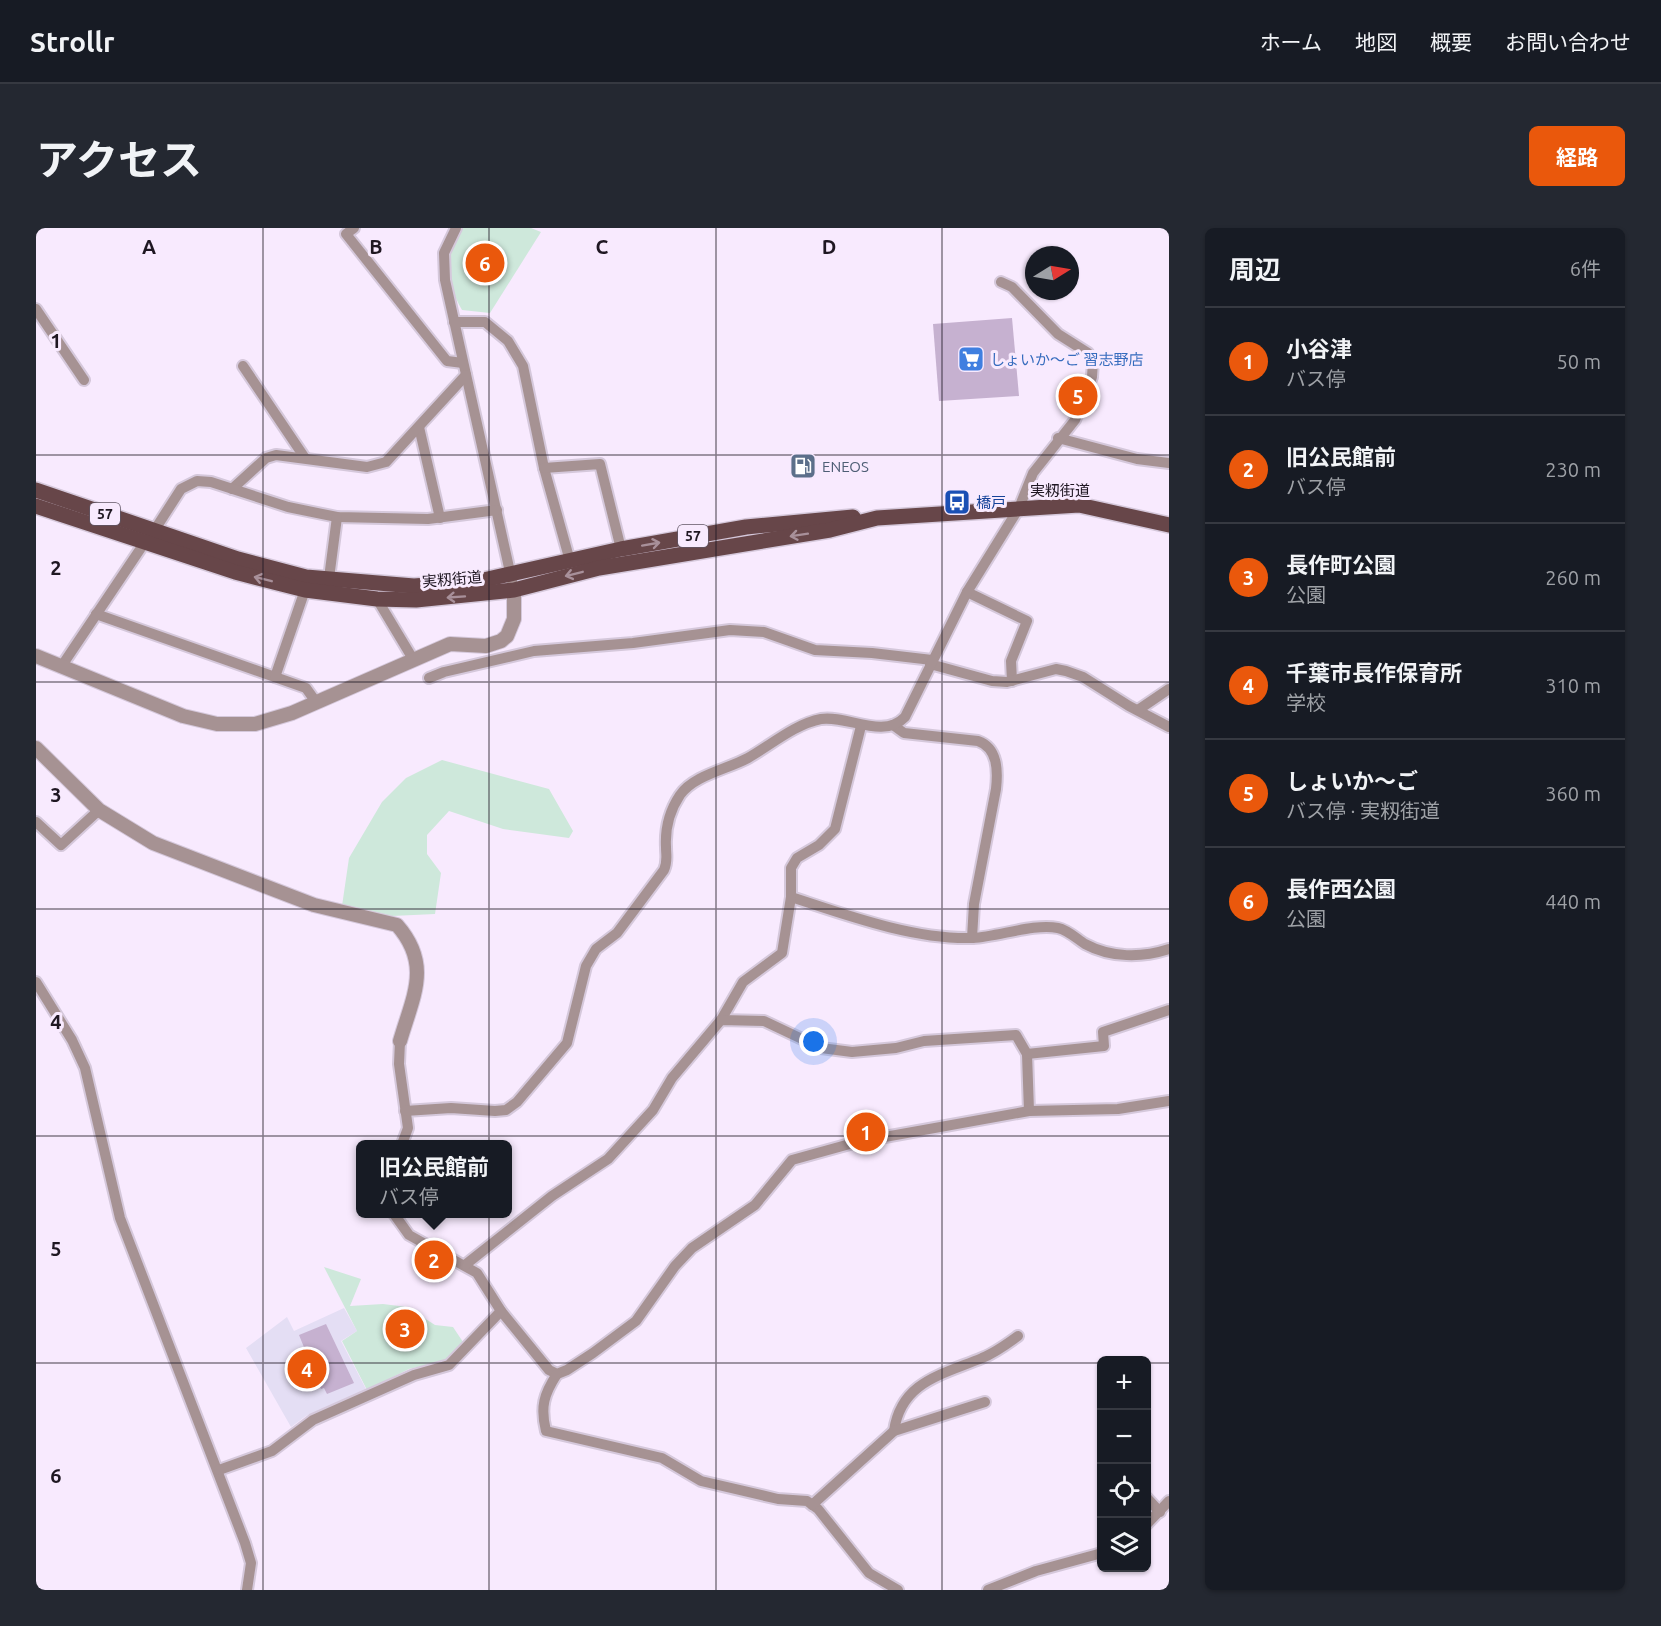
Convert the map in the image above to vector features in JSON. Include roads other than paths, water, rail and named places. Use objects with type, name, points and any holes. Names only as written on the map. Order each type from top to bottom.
[{"type":"main road","name":"実籾街道","points":[[36,490],[235,572],[305,590],[377,599],[416,600],[513,590],[599,568],[830,530],[877,518]]},
{"type":"main road","name":"実籾街道","points":[[36,506],[306,576],[422,586],[479,582],[621,549],[746,527],[857,516],[877,518],[1079,505],[1169,525]]},
{"type":"street","points":[[354,228],[346,234],[447,361],[463,363]]},
{"type":"street","points":[[36,656],[183,716],[217,724],[265,722],[450,644],[489,646],[504,639],[514,619],[512,574],[445,280],[444,254],[456,228]]},
{"type":"street","points":[[405,1112],[451,1108],[506,1110],[538,1077],[567,1043],[586,966],[596,949],[617,933],[664,870],[667,862],[668,822],[682,792],[696,782],[746,759],[800,727],[821,719],[839,720],[861,726],[893,725],[905,717],[967,592],[1019,508],[1033,473],[1058,438],[1070,427],[1080,410],[1092,377],[1094,361],[1088,353],[1058,334],[1012,287],[1001,282]]},
{"type":"street","points":[[36,309],[84,380]]},
{"type":"street","points":[[454,322],[485,322],[508,341],[523,366],[544,468],[570,561]]},
{"type":"street","points":[[243,366],[305,458]]},
{"type":"street","points":[[232,489],[267,458],[276,455],[376,466],[395,454],[466,375]]},
{"type":"street","points":[[419,427],[440,518]]},
{"type":"street","points":[[1058,438],[1137,459],[1169,463]]},
{"type":"street","points":[[544,468],[600,464],[621,549]]},
{"type":"street","points":[[61,667],[181,489],[196,481],[211,482],[288,507],[337,517],[440,518],[497,510]]},
{"type":"street","points":[[329,578],[337,517]]},
{"type":"street","points":[[274,677],[305,590]]},
{"type":"street","points":[[967,592],[1027,621],[1011,661],[1012,681]]},
{"type":"street","points":[[377,599],[413,659]]},
{"type":"street","points":[[96,614],[306,688],[316,702]]},
{"type":"street","points":[[429,678],[444,672],[534,651],[633,643],[730,630],[764,632],[815,650],[872,653],[931,662],[973,678],[1012,681],[1056,669],[1066,671],[1083,677],[1169,727]]},
{"type":"street","points":[[1138,710],[1169,689]]},
{"type":"street","points":[[893,725],[904,733],[978,741],[991,748],[997,777],[996,789],[974,904],[972,938]]},
{"type":"street","points":[[465,1264],[552,1196],[608,1159],[652,1110],[672,1078],[721,1020],[743,982],[782,954],[791,897],[791,868],[797,858],[819,845],[835,829],[861,726]]},
{"type":"street","points":[[36,748],[99,810],[153,843],[314,905],[397,925],[415,950],[418,972],[400,1041],[399,1064],[408,1128],[404,1140]]},
{"type":"street","points":[[36,822],[61,845],[99,810]]},
{"type":"street","points":[[791,897],[879,925],[972,938],[1046,927],[1060,928],[1088,946],[1112,953],[1147,957],[1169,949]]},
{"type":"street","points":[[36,982],[72,1040],[85,1068],[120,1218],[219,1470],[251,1563],[247,1590]]},
{"type":"street","points":[[1027,1054],[1104,1046],[1103,1032],[1169,1010]]},
{"type":"street","points":[[721,1020],[764,1022],[821,1048],[852,1052],[896,1048],[934,1040],[1016,1035],[1027,1054],[1029,1111]]},
{"type":"street","points":[[898,1590],[869,1573],[812,1504],[807,1501],[778,1499],[722,1487],[689,1476],[662,1458],[546,1431],[543,1401],[557,1374],[593,1353],[636,1321],[675,1266],[692,1248],[755,1204],[792,1160],[857,1142],[1029,1111],[1118,1109],[1169,1101]]},
{"type":"street","points":[[397,1218],[409,1235],[465,1264],[477,1273],[501,1311],[549,1370],[557,1374]]},
{"type":"street","points":[[219,1470],[272,1451],[313,1420],[414,1375],[449,1365],[501,1311]]},
{"type":"street","points":[[894,1431],[896,1416],[910,1392],[952,1369],[984,1358],[1018,1336]]},
{"type":"street","points":[[812,1504],[894,1431],[985,1402]]},
{"type":"street","points":[[1151,1520],[1169,1501]]},
{"type":"street","points":[[1151,1502],[1160,1512]]},
{"type":"street","points":[[988,1590],[1036,1571],[1097,1554]]},
{"type":"place","name":"長作西公園","points":[[485,263]]},
{"type":"place","name":"しょいか～ご 習志野店","points":[[971,359]]},
{"type":"place","name":"しょいか〜ご","points":[[1078,396]]},
{"type":"place","name":"ENEOS","points":[[803,466]]},
{"type":"place","name":"橋戸","points":[[957,502]]},
{"type":"place","name":"小谷津","points":[[866,1132]]},
{"type":"place","name":"旧公民館前","points":[[434,1260]]},
{"type":"place","name":"長作町公園","points":[[405,1329]]},
{"type":"place","name":"千葉市長作保育所","points":[[307,1369]]}]
